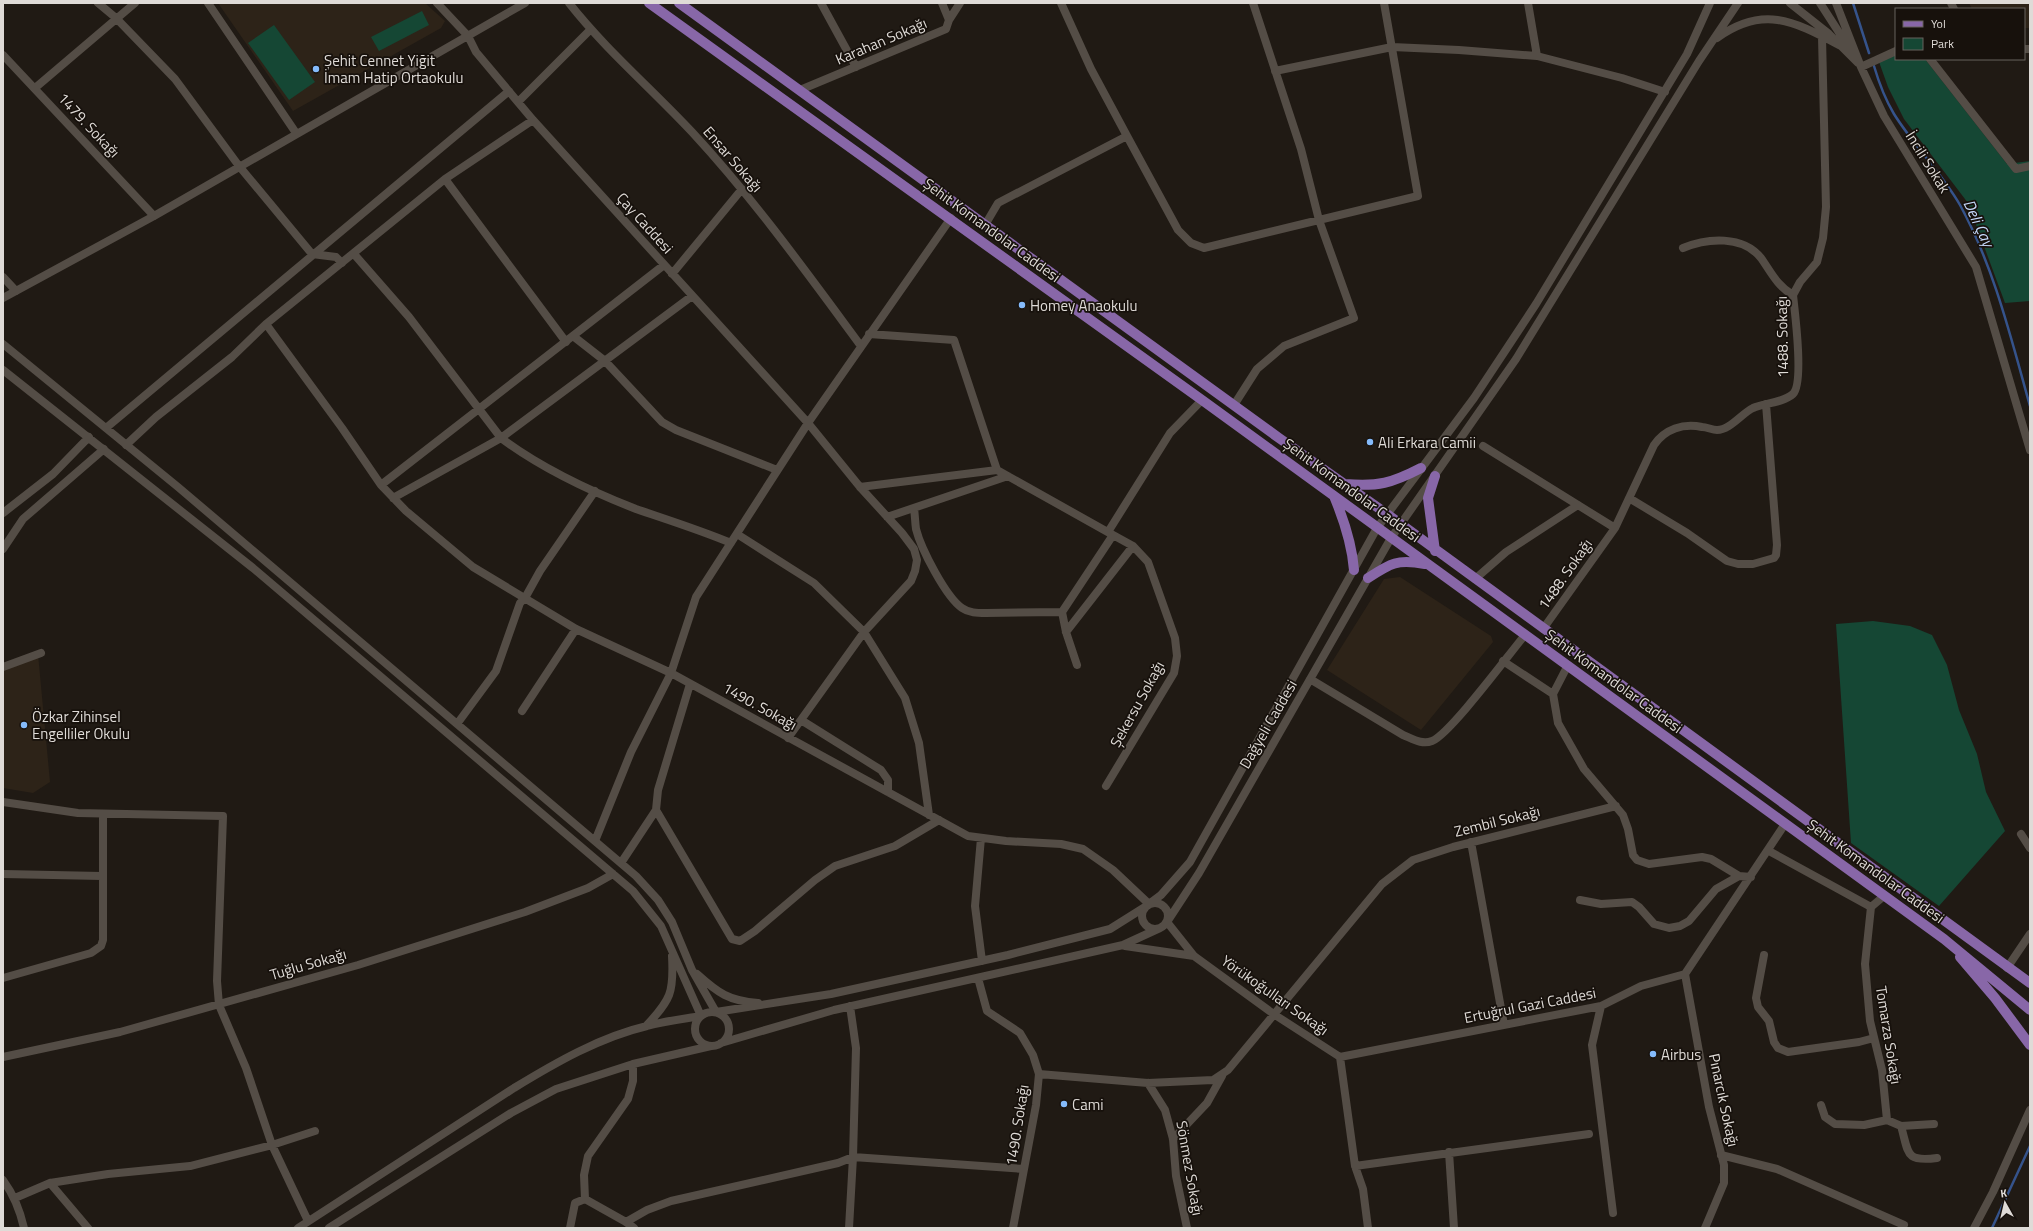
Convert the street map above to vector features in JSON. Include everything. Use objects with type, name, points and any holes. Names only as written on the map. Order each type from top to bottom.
[{"type":"main road","name":"Şehit Komandolar Caddesi","points":[[649,3],[951,218],[1944,939],[2030,1010]]},
{"type":"main road","name":"Şehit Komandolar Caddesi","points":[[679,3],[1342,484],[1387,514],[1400,525],[1969,938],[2007,968],[2028,980]]},
{"type":"main road","points":[[1342,484],[1363,486],[1382,485],[1399,480],[1422,468]]},
{"type":"main road","points":[[1435,476],[1428,498],[1435,550]]},
{"type":"main road","points":[[1334,496],[1353,554],[1354,570]]},
{"type":"main road","points":[[1368,578],[1387,566],[1400,561],[1428,564]]},
{"type":"main road","points":[[1944,939],[1995,998],[2030,1045]]},
{"type":"street","points":[[98,3],[116,18],[175,79],[239,166],[312,254],[336,257],[342,263]]},
{"type":"street","points":[[35,88],[134,3]]},
{"type":"street","points":[[208,3],[296,133]]},
{"type":"street","name":"Çay Caddesi","points":[[437,3],[468,36],[476,52],[533,120],[808,423],[914,550],[916,560],[915,571],[911,581],[864,632],[788,738]]},
{"type":"street","points":[[3,298],[154,216],[296,133],[525,3]]},
{"type":"street","name":"Ensar Sokağı","points":[[570,3],[591,28],[692,133],[742,189],[861,346]]},
{"type":"street","points":[[821,3],[856,66]]},
{"type":"street","name":"Karahan Sokağı","points":[[800,90],[946,30],[949,20],[942,3]]},
{"type":"street","points":[[949,20],[960,3]]},
{"type":"street","points":[[1061,3],[1091,69],[1178,230],[1191,243],[1204,248],[1418,196],[1384,3]]},
{"type":"street","points":[[1234,405],[1257,369],[1284,346],[1354,318],[1319,220],[1302,149],[1253,3]]},
{"type":"street","points":[[1528,3],[1537,56]]},
{"type":"street","name":"Dağyeli Caddesi","points":[[775,1004],[831,994],[982,961],[1094,934],[1110,929],[1162,895],[1190,862],[1377,528],[1474,398],[1536,304],[1687,54],[1710,3]]},
{"type":"street","name":"Dağyeli Caddesi","points":[[1164,925],[1199,873],[1391,538],[1516,359],[1712,42],[1738,3]]},
{"type":"street","points":[[1790,3],[1807,15],[1841,46],[1861,67]]},
{"type":"street","points":[[1820,3],[1861,67]]},
{"type":"street","name":"İncili Sokak","points":[[1836,3],[1861,67],[1884,116],[1976,267],[2030,450]]},
{"type":"street","points":[[1712,42],[1734,26],[1768,19],[1787,22],[1841,46]]},
{"type":"street","points":[[518,102],[591,28]]},
{"type":"street","name":"1488. Sokağı","points":[[1543,629],[1615,528],[1654,445],[1667,432],[1684,426],[1700,426],[1716,430],[1724,428],[1747,411],[1789,396],[1797,386],[1797,337],[1793,295],[1800,282],[1817,262],[1823,238],[1826,207],[1822,37]]},
{"type":"street","points":[[1275,71],[1392,47],[1537,56],[1622,78],[1665,92]]},
{"type":"street","points":[[1861,67],[1895,51]]},
{"type":"street","name":"1479. Sokağı","points":[[3,55],[154,216]]},
{"type":"street","points":[[1931,60],[2016,169],[2030,166]]},
{"type":"street","points":[[106,428],[508,91]]},
{"type":"street","points":[[126,445],[156,417],[232,357],[266,324],[445,179],[533,120]]},
{"type":"street","points":[[985,225],[998,203],[1127,136]]},
{"type":"street","points":[[445,179],[566,342]]},
{"type":"street","points":[[672,274],[742,189]]},
{"type":"street","points":[[595,841],[630,752],[671,673],[696,597],[808,423],[951,218]]},
{"type":"street","points":[[1683,248],[1698,242],[1716,240],[1730,242],[1746,247],[1758,256],[1778,284],[1793,295]]},
{"type":"street","points":[[354,254],[409,317],[480,408],[501,438],[514,448],[568,479],[636,508],[699,529],[731,544]]},
{"type":"street","points":[[380,485],[664,266]]},
{"type":"street","points":[[3,277],[16,291]]},
{"type":"street","points":[[393,498],[501,438],[692,296]]},
{"type":"street","name":"1490. Sokağı","points":[[266,324],[342,428],[380,485],[406,511],[473,567],[576,629],[671,673],[968,836],[1006,841],[1061,844],[1083,849],[1113,870],[1147,906]]},
{"type":"street","points":[[860,487],[997,470],[954,340],[869,334]]},
{"type":"street","points":[[573,336],[605,361],[662,422],[676,430],[777,470]]},
{"type":"street","points":[[3,344],[106,428],[620,863],[658,900],[672,922],[692,970],[716,1012],[726,1018],[730,1029],[726,1040],[722,1043]]},
{"type":"street","points":[[3,370],[253,568],[633,891],[661,926],[701,1016]]},
{"type":"street","points":[[1077,665],[1066,632],[1062,612],[1170,433],[1202,400]]},
{"type":"street","points":[[1629,498],[1687,533],[1727,561],[1738,564],[1753,564],[1774,558],[1776,555],[1777,545],[1766,404]]},
{"type":"street","points":[[3,513],[53,474],[89,437]]},
{"type":"street","points":[[1483,446],[1615,528]]},
{"type":"street","points":[[3,548],[23,519],[104,449]]},
{"type":"street","name":"Şekersu Sokağı","points":[[997,470],[1133,546],[1148,562],[1175,638],[1178,656],[1174,673],[1106,786]]},
{"type":"street","points":[[887,517],[1008,476]]},
{"type":"street","points":[[457,724],[496,671],[518,607],[526,598],[540,571],[595,491]]},
{"type":"street","points":[[1475,579],[1506,552],[1578,505]]},
{"type":"street","points":[[914,508],[916,529],[923,548],[947,592],[954,602],[963,609],[974,613],[1062,612]]},
{"type":"street","points":[[737,534],[814,583],[864,632],[905,698],[919,743],[929,815]]},
{"type":"street","points":[[1066,632],[1133,546]]},
{"type":"street","points":[[522,711],[576,629]]},
{"type":"street","points":[[1310,679],[1403,735],[1418,742],[1433,741],[1450,726],[1525,635]]},
{"type":"street","points":[[3,667],[41,653]]},
{"type":"street","points":[[1504,661],[1553,694]]},
{"type":"street","points":[[1568,666],[1553,694],[1558,723],[1584,769],[1623,815],[1628,829],[1631,850],[1637,860],[1649,864],[1702,857],[1711,860],[1739,876],[1751,877]]},
{"type":"street","points":[[620,863],[656,810],[658,790],[690,684]]},
{"type":"street","points":[[801,720],[881,770],[888,780],[888,792]]},
{"type":"street","points":[[3,802],[53,810],[103,814],[223,816],[217,981],[219,1005],[246,1068],[272,1145],[308,1221]]},
{"type":"street","name":"Zembil Sokağı","points":[[1173,1139],[1207,1103],[1222,1076],[1276,1015],[1382,884],[1414,860],[1471,842],[1616,806]]},
{"type":"street","points":[[656,810],[732,939],[740,941],[755,931],[814,880],[835,866],[895,846],[939,820]]},
{"type":"street","points":[[3,978],[91,953],[101,946],[103,940],[103,814]]},
{"type":"street","points":[[1685,974],[1769,851],[1785,824]]},
{"type":"street","points":[[2021,834],[2030,848]]},
{"type":"street","points":[[981,838],[975,906],[982,961]]},
{"type":"street","points":[[1471,842],[1504,1025]]},
{"type":"street","points":[[1769,851],[1870,907],[1884,896]]},
{"type":"street","points":[[3,874],[102,876]]},
{"type":"street","name":"Tuğlu Sokağı","points":[[3,1057],[120,1032],[219,1005],[486,925],[588,888],[613,874]]},
{"type":"street","points":[[1580,900],[1601,904],[1632,902],[1640,906],[1654,924],[1669,928],[1680,926],[1689,920],[1716,889],[1739,876]]},
{"type":"street","points":[[329,1228],[529,1103],[556,1089],[582,1079],[633,1064],[711,1046],[850,1006],[1123,945],[1164,925],[1168,914],[1164,907],[1157,903],[1147,906],[1142,915],[1144,924],[1152,929],[1164,925]]},
{"type":"street","name":"Tomarza Sokağı","points":[[1870,907],[1865,964],[1870,1021],[1882,1070],[1887,1120]]},
{"type":"street","points":[[1164,925],[1194,956]]},
{"type":"street","points":[[2007,968],[2030,934]]},
{"type":"street","points":[[1123,945],[1194,956]]},
{"type":"street","points":[[646,1026],[665,1006],[671,993],[673,980],[672,952]]},
{"type":"street","points":[[1764,955],[1756,998],[1760,1011],[1769,1021],[1774,1042],[1778,1048],[1788,1052],[1859,1042],[1874,1038]]},
{"type":"street","name":"Yörükoğulları Sokağı","points":[[1194,956],[1276,1015],[1340,1057]]},
{"type":"street","points":[[692,970],[725,997],[741,1002],[775,1004]]},
{"type":"street","name":"Ertuğrul Gazi Caddesi","points":[[1340,1057],[1601,1006],[1641,986],[1685,974]]},
{"type":"street","name":"Pınarcık Sokağı","points":[[1685,974],[1709,1108],[1724,1165],[1724,1183],[1705,1228]]},
{"type":"street","name":"1490. Sokağı","points":[[978,978],[987,1011],[1020,1033],[1033,1055],[1039,1074],[1036,1105],[1013,1228]]},
{"type":"street","points":[[711,1046],[700,1042],[695,1032],[697,1021],[705,1013],[775,1004]]},
{"type":"street","points":[[849,1228],[853,1157],[856,1048],[850,1006]]},
{"type":"street","points":[[1601,1006],[1592,1045],[1613,1214]]},
{"type":"street","points":[[298,1228],[533,1077],[588,1048],[646,1026],[701,1016]]},
{"type":"street","points":[[1340,1057],[1355,1166],[1362,1189],[1368,1228]]},
{"type":"street","points":[[585,1199],[584,1175],[588,1156],[628,1099],[633,1081],[633,1064]]},
{"type":"street","points":[[1039,1074],[1148,1083],[1204,1082],[1222,1076]]},
{"type":"street","name":"Sönmez Sokağı","points":[[1148,1083],[1165,1110],[1173,1139],[1176,1176],[1187,1228]]},
{"type":"street","points":[[1821,1105],[1825,1116],[1835,1124],[1864,1126],[1887,1120],[1901,1126],[1934,1124]]},
{"type":"street","points":[[1974,1228],[1993,1192],[2030,1110]]},
{"type":"street","points":[[1901,1126],[1908,1152],[1913,1158],[1920,1160],[1937,1158]]},
{"type":"street","points":[[15,1198],[50,1183],[108,1174],[190,1166],[272,1145],[315,1132]]},
{"type":"street","points":[[1355,1166],[1448,1152],[1589,1134]]},
{"type":"street","points":[[1448,1152],[1454,1228]]},
{"type":"street","points":[[1722,1155],[1777,1169],[1904,1225]]},
{"type":"street","points":[[626,1222],[647,1210],[671,1200],[838,1163],[853,1157],[1024,1169]]},
{"type":"street","points":[[3,1180],[15,1198],[21,1213],[24,1228]]},
{"type":"street","points":[[50,1183],[88,1228]]},
{"type":"street","points":[[585,1199],[634,1228]]},
{"type":"street","points":[[570,1228],[575,1203],[585,1199]]},
{"type":"shaded area","name":"Şehit Cennet Yiğit İmam Hatip Ortaokulu","points":[[218,3],[425,3],[445,21],[441,28],[293,111]]},
{"type":"shaded area","points":[[1969,3],[2030,3],[2030,28],[2025,28],[2025,8],[1972,8]]},
{"type":"shaded area","points":[[1400,577],[1491,636],[1493,642],[1421,730],[1327,670],[1384,579]]},
{"type":"shaded area","name":"Özkar Zihinsel Engelliler Okulu","points":[[38,654],[50,782],[33,793],[3,788],[3,668]]},
{"type":"green space","points":[[422,11],[429,25],[379,51],[371,37]]},
{"type":"green space","points":[[274,25],[315,82],[289,100],[248,43]]},
{"type":"green space","points":[[1895,52],[1895,60],[1926,60],[2007,164],[2030,161],[2030,301],[2005,303],[1968,203],[1904,119],[1888,87],[1878,59]]},
{"type":"green space","points":[[1873,621],[1910,626],[1932,635],[1947,665],[1959,710],[1977,754],[1986,792],[2005,831],[1939,906],[1851,843],[1836,624]]},
{"type":"waterway","name":"Deli Çay","points":[[1853,3],[1869,53]]},
{"type":"waterway","name":"Deli Çay","points":[[1874,66],[1882,91],[1894,114],[1953,193],[1972,229],[1983,253],[2001,303],[2030,406]]},
{"type":"waterway","name":"Deli Çay","points":[[1992,1228],[2030,1146]]},
{"type":"place","name":"Şehit Cennet Yiğit İmam Hatip Ortaokulu","points":[[316,69]]},
{"type":"place","name":"Homey Anaokulu","points":[[1022,305]]},
{"type":"place","name":"Ali Erkara Camii","points":[[1370,442]]},
{"type":"place","name":"Özkar Zihinsel Engelliler Okulu","points":[[24,725]]},
{"type":"place","name":"Airbus","points":[[1653,1054]]},
{"type":"place","name":"Cami","points":[[1064,1104]]}]
